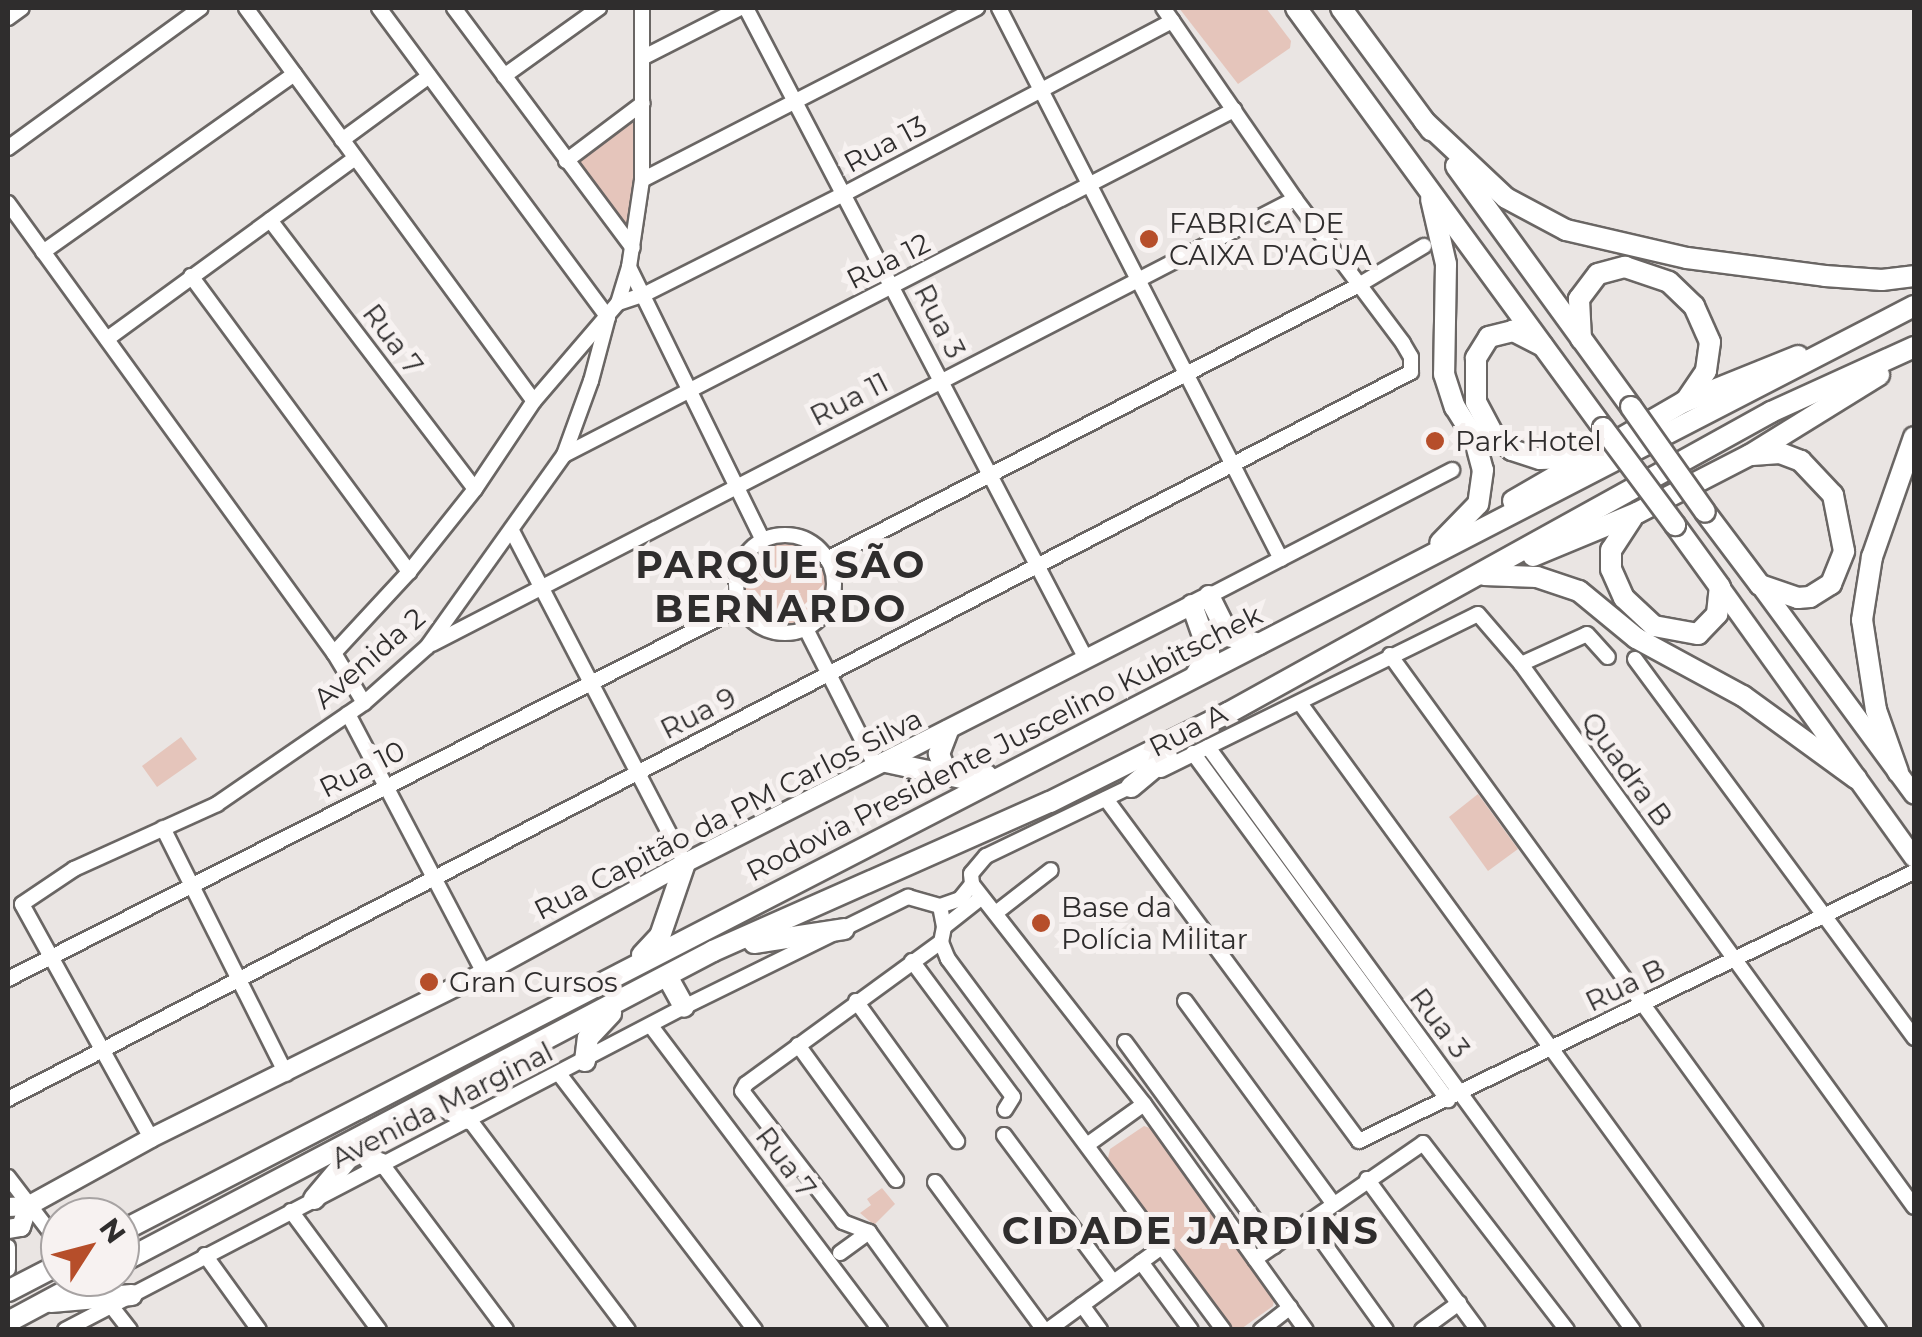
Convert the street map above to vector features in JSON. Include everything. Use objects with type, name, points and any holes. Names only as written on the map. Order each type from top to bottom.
[{"type":"highway","points":[[1296,8],[1720,587],[1717,614],[1704,632],[1676,633],[1640,617],[1619,589],[1610,559],[1615,539],[1636,513]]},
{"type":"highway","points":[[1341,8],[1760,586],[1798,598],[1821,592],[1840,568],[1844,535],[1832,494],[1811,468],[1780,453],[1750,455]]},
{"type":"highway","points":[[1424,121],[1506,198],[1566,230],[1687,258],[1825,276],[1882,280],[1914,276]]},
{"type":"highway","points":[[1426,183],[1446,264],[1444,374],[1455,407],[1474,437],[1483,470],[1478,504],[1432,552]]},
{"type":"highway","points":[[1581,341],[1579,299],[1598,274],[1625,267],[1668,282],[1694,306],[1710,342],[1706,372],[1684,402]]},
{"type":"highway","name":"Rodovia Presidente Juscelino Kubitschek","points":[[140,1222],[1432,552],[1717,412],[1914,306]]},
{"type":"highway","points":[[1548,349],[1513,332],[1489,337],[1476,358],[1476,402],[1493,434],[1520,454],[1552,460],[1588,456]]},
{"type":"highway","points":[[1432,552],[1684,402],[1858,334]]},
{"type":"highway","points":[[1481,575],[1636,513],[1750,455],[1914,350]]},
{"type":"highway","name":"Rodovia Presidente Juscelino Kubitschek","points":[[140,1253],[365,1139],[713,952],[1050,802],[1228,714],[1771,412],[1914,350]]},
{"type":"highway","points":[[1898,772],[1876,710],[1862,620],[1872,557],[1914,437]]},
{"type":"highway","points":[[1481,575],[1521,575],[1569,586],[1636,638],[1744,696],[1856,778]]},
{"type":"highway","points":[[1200,601],[1229,636],[1259,644]]},
{"type":"highway","points":[[1194,677],[1209,654],[1200,601]]},
{"type":"highway","points":[[1131,787],[1148,769],[1228,714]]},
{"type":"highway","points":[[948,730],[939,754],[948,774]]},
{"type":"highway","points":[[881,764],[966,780],[1013,770]]},
{"type":"highway","points":[[622,971],[660,936],[684,863]]},
{"type":"highway","points":[[713,952],[844,929]]},
{"type":"highway","points":[[668,976],[684,1007]]},
{"type":"highway","points":[[585,1060],[588,1038],[630,996]]},
{"type":"highway","points":[[432,1101],[469,1119]]},
{"type":"highway","points":[[365,1139],[368,1158],[382,1164]]},
{"type":"highway","points":[[314,1198],[365,1139]]},
{"type":"highway","points":[[8,1291],[40,1274]]},
{"type":"highway","points":[[8,1327],[54,1297]]},
{"type":"highway","points":[[44,1302],[123,1297]]},
{"type":"main road","points":[[1760,586],[1914,795]]},
{"type":"main road","points":[[1720,587],[1914,858]]},
{"type":"main road","name":"Rua Capitão da PM Carlos Silva","points":[[8,1207],[28,1206],[151,1138],[484,973],[684,863],[1200,601]]},
{"type":"main road","name":"Rua Capitão da PM Carlos Silva","points":[[8,1229],[21,1227],[28,1206]]},
{"type":"street","points":[[8,18],[22,8]]},
{"type":"street","points":[[8,148],[201,8]]},
{"type":"street","points":[[246,8],[534,401]]},
{"type":"street","points":[[379,8],[608,317]]},
{"type":"street","points":[[454,8],[633,248]]},
{"type":"street","points":[[504,76],[599,8]]},
{"type":"street","name":"Avenida 2","points":[[334,653],[409,572],[475,489],[534,401],[618,303],[633,248],[642,180],[642,8]]},
{"type":"street","points":[[644,57],[743,8]]},
{"type":"street","name":"Rua 3","points":[[743,8],[846,193],[1086,659]]},
{"type":"street","points":[[642,180],[977,8]]},
{"type":"street","points":[[998,8],[1281,559]]},
{"type":"street","points":[[1162,8],[1359,285]]},
{"type":"street","name":"Rua 13","points":[[618,303],[644,295],[846,193],[1172,21]]},
{"type":"street","points":[[43,252],[294,74]]},
{"type":"street","points":[[342,140],[429,76]]},
{"type":"street","points":[[566,160],[643,103]]},
{"type":"street","name":"Rua 12","points":[[564,455],[1092,187],[1234,110]]},
{"type":"street","points":[[107,339],[355,158]]},
{"type":"street","name":"Rua 11","points":[[426,647],[1295,199]]},
{"type":"street","points":[[8,203],[334,653],[364,703]]},
{"type":"street","name":"Rua 7","points":[[270,220],[475,489]]},
{"type":"street","points":[[827,559],[1359,285],[1424,246]]},
{"type":"street","points":[[629,267],[763,540]]},
{"type":"street","points":[[191,276],[409,572]]},
{"type":"street","name":"Rua 9","points":[[8,1099],[1411,372],[1408,350],[1359,285]]},
{"type":"street","name":"Avenida 2","points":[[50,960],[22,904],[74,868],[217,804],[364,703],[426,647],[564,455],[596,368],[608,317]]},
{"type":"street","name":"Rua Capitão da PM Carlos Silva","points":[[1200,601],[1452,470]]},
{"type":"street","points":[[512,531],[684,863]]},
{"type":"street","points":[[791,536],[805,540],[827,559],[834,590],[819,620],[806,629],[776,633],[762,628],[741,606],[736,577],[741,562],[763,540],[791,536]]},
{"type":"street","name":"Rua 10","points":[[8,980],[589,680],[741,606]]},
{"type":"street","name":"Rua A","points":[[940,906],[960,899],[972,884],[971,874],[986,856],[1474,614]]},
{"type":"street","name":"Quadra B","points":[[1474,614],[1490,626],[1520,664],[1914,1208]]},
{"type":"street","points":[[806,629],[881,764]]},
{"type":"street","points":[[1520,664],[1587,634],[1608,657]]},
{"type":"street","points":[[1390,655],[1879,1330]]},
{"type":"street","points":[[1635,659],[1914,1038]]},
{"type":"street","points":[[1300,702],[1756,1330]]},
{"type":"street","points":[[348,714],[484,973]]},
{"type":"street","name":"Rua 3","points":[[1201,750],[1455,1097],[1633,1330]]},
{"type":"street","name":"Rua B","points":[[1106,799],[1358,1141],[1914,872]]},
{"type":"street","points":[[163,828],[286,1074]]},
{"type":"street","points":[[998,912],[1051,870]]},
{"type":"street","points":[[972,884],[998,912],[1144,1104],[1306,1330]]},
{"type":"street","name":"Avenida Marginal","points":[[140,1291],[684,1007],[908,897],[940,906]]},
{"type":"street","points":[[940,1330],[869,1232],[843,1222],[742,1091],[912,961],[982,897]]},
{"type":"street","points":[[940,906],[948,959],[1224,1330]]},
{"type":"street","points":[[50,960],[151,1138]]},
{"type":"street","points":[[912,961],[1013,1098],[1005,1110]]},
{"type":"street","points":[[856,1001],[957,1140]]},
{"type":"street","points":[[1185,1001],[1333,1203]]},
{"type":"street","name":"Rua 7","points":[[651,1026],[880,1330]]},
{"type":"street","points":[[1125,1042],[1274,1246]]},
{"type":"street","points":[[798,1046],[896,1180]]},
{"type":"street","points":[[560,1075],[755,1330]]},
{"type":"street","points":[[1087,1145],[1144,1104]]},
{"type":"street","points":[[469,1119],[628,1330]]},
{"type":"street","points":[[1004,1135],[1113,1282]]},
{"type":"street","points":[[1255,1259],[1423,1142],[1567,1330]]},
{"type":"street","points":[[382,1164],[506,1330]]},
{"type":"street","points":[[8,1177],[40,1221]]},
{"type":"street","points":[[1367,1178],[1478,1330]]},
{"type":"street","points":[[934,1182],[1046,1330],[1162,1247]]},
{"type":"street","points":[[292,1211],[379,1330]]},
{"type":"street","points":[[1308,1221],[1386,1330]]},
{"type":"street","points":[[840,1253],[869,1232]]},
{"type":"street","points":[[8,1247],[8,1270]]},
{"type":"street","points":[[205,1256],[260,1330]]},
{"type":"street","points":[[1141,1262],[1191,1330]]},
{"type":"street","name":"Avenida Marginal","points":[[65,1330],[128,1297]]},
{"type":"street","points":[[1422,1330],[1459,1303]]},
{"type":"street","points":[[1082,1305],[1100,1330]]},
{"type":"street","points":[[112,1306],[130,1330]]},
{"type":"street","points":[[1261,1330],[1290,1307]]},
{"type":"shaded area","points":[[1179,8],[1266,8],[1291,41],[1290,48],[1238,84]]},
{"type":"shaded area","points":[[632,120],[636,124],[636,177],[628,231],[575,162]]},
{"type":"shaded area","points":[[785,542],[801,545],[820,561],[827,584],[824,600],[808,619],[785,626],[769,623],[750,607],[743,584],[746,568],[762,549]]},
{"type":"shaded area","points":[[181,737],[197,759],[157,787],[142,766]]},
{"type":"shaded area","points":[[1478,794],[1518,849],[1488,871],[1449,817]]},
{"type":"shaded area","points":[[1144,1126],[1156,1130],[1275,1294],[1273,1306],[1241,1329],[1228,1327],[1107,1163],[1110,1149]]},
{"type":"shaded area","points":[[882,1188],[895,1204],[874,1225],[860,1213],[871,1205],[867,1199]]},
{"type":"place","name":"FABRICA DE CAIXA D'AGUA","points":[[1149,239]]},
{"type":"place","name":"Park Hotel","points":[[1435,441]]},
{"type":"place","name":"Base da Polícia Militar","points":[[1041,923]]},
{"type":"place","name":"Gran Cursos","points":[[429,982]]},
{"type":"district","name":"PARQUE SÃO BERNARDO","points":[[781,587]]},
{"type":"district","name":"CIDADE JARDINS","points":[[1191,1231]]}]
